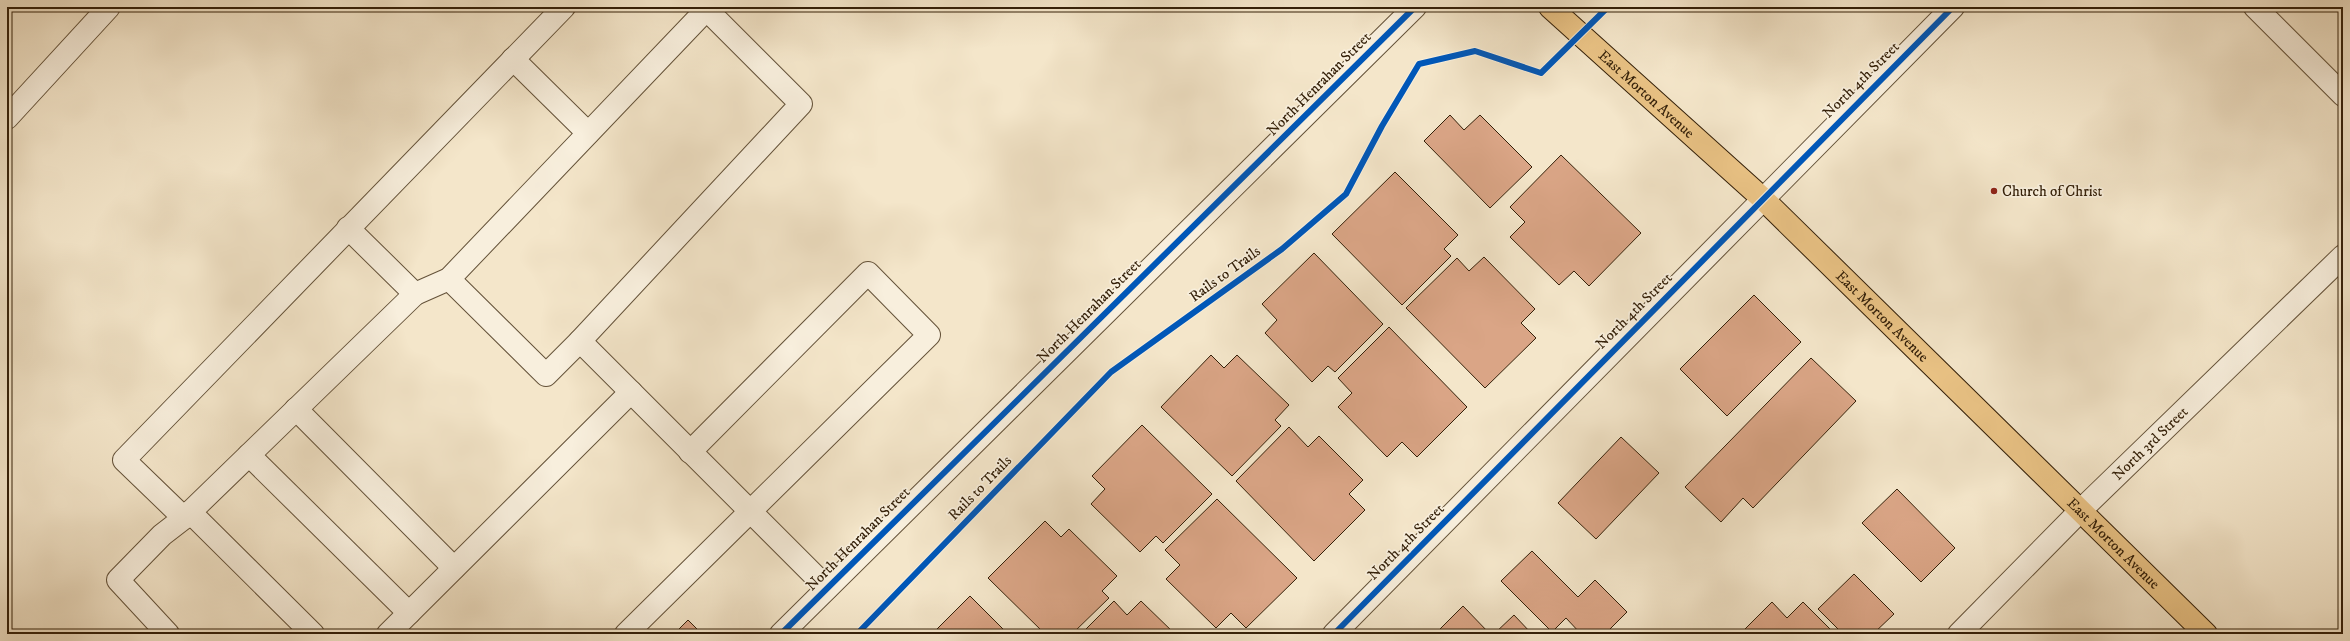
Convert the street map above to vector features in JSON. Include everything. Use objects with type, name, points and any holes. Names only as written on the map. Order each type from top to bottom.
[{"type":"main road","name":"East Morton Avenue","points":[[1550,7],[1762,198],[2206,634]]},
{"type":"street","points":[[7,118],[109,7]]},
{"type":"street","points":[[314,634],[187,515],[124,460],[564,7]]},
{"type":"street","name":"North Henrahan Street","points":[[780,634],[1415,7]]},
{"type":"street","name":"North 4th Street","points":[[1334,634],[1762,198],[1953,7]]},
{"type":"street","points":[[168,634],[118,580],[162,535],[187,515],[415,294],[449,279],[706,8],[801,104],[580,341],[546,375],[449,279]]},
{"type":"street","points":[[2265,10],[2343,95]]},
{"type":"street","points":[[513,59],[588,133]]},
{"type":"street","points":[[348,228],[415,294]]},
{"type":"street","name":"North 3rd Street","points":[[1959,634],[2080,511],[2343,256]]},
{"type":"street","points":[[626,634],[929,335],[868,273],[690,452]]},
{"type":"street","points":[[580,341],[827,588]]},
{"type":"street","points":[[388,634],[631,392]]},
{"type":"street","points":[[296,410],[454,568]]},
{"type":"street","points":[[249,455],[409,613]]},
{"type":"building","points":[[1450,115],[1464,130],[1480,115],[1532,167],[1490,208],[1424,141]]},
{"type":"building","points":[[1561,155],[1641,233],[1589,286],[1574,271],[1559,285],[1510,237],[1525,222],[1510,207]]},
{"type":"building","points":[[1395,172],[1458,235],[1444,249],[1451,256],[1402,305],[1332,234]]},
{"type":"building","points":[[1314,253],[1383,324],[1335,372],[1328,366],[1312,382],[1265,333],[1277,320],[1262,304]]},
{"type":"building","points":[[1484,257],[1535,309],[1521,323],[1536,338],[1485,388],[1406,308],[1457,258],[1469,271]]},
{"type":"building","points":[[1754,295],[1801,342],[1727,416],[1680,369]]},
{"type":"building","points":[[1389,327],[1467,407],[1417,457],[1402,442],[1387,457],[1338,407],[1352,393],[1338,378]]},
{"type":"building","points":[[1211,355],[1224,368],[1237,355],[1289,405],[1275,420],[1281,426],[1232,476],[1161,407]]},
{"type":"building","points":[[1811,358],[1856,401],[1753,508],[1743,498],[1721,522],[1685,487]]},
{"type":"building","points":[[1142,425],[1212,494],[1163,543],[1156,536],[1140,552],[1091,504],[1105,489],[1092,476]]},
{"type":"building","points":[[1289,427],[1308,447],[1319,436],[1363,480],[1349,494],[1365,510],[1314,561],[1236,481]]},
{"type":"building","points":[[1621,437],[1659,473],[1596,539],[1558,503]]},
{"type":"building","points":[[1897,489],[1955,548],[1921,582],[1862,523]]},
{"type":"building","points":[[1217,499],[1297,578],[1246,628],[1231,613],[1216,628],[1166,579],[1180,565],[1165,550]]},
{"type":"building","points":[[1045,521],[1061,537],[1069,529],[1117,576],[1102,591],[1109,598],[1072,634],[1045,634],[988,578]]},
{"type":"building","points":[[1532,551],[1578,597],[1595,580],[1627,612],[1605,634],[1581,634],[1566,618],[1552,632],[1501,581]]},
{"type":"building","points":[[1854,574],[1894,614],[1873,634],[1843,634],[1818,609]]},
{"type":"building","points":[[970,596],[1008,634],[932,634]]},
{"type":"building","points":[[1114,601],[1127,615],[1141,601],[1175,634],[1081,634]]},
{"type":"building","points":[[1772,602],[1787,618],[1803,602],[1835,634],[1740,634]]},
{"type":"building","points":[[1463,606],[1490,634],[1442,634],[1438,631]]},
{"type":"building","points":[[1514,615],[1532,634],[1494,634]]},
{"type":"building","points":[[688,620],[702,634],[674,634]]},
{"type":"cycle path","points":[[781,634],[1415,7]]},
{"type":"cycle path","name":"Rails to Trails","points":[[857,634],[1111,372],[1282,249],[1346,194],[1382,126],[1419,64],[1475,51],[1541,73],[1608,7]]},
{"type":"cycle path","points":[[1334,634],[1953,7]]},
{"type":"place","name":"Church of Christ","points":[[1994,191]]}]
